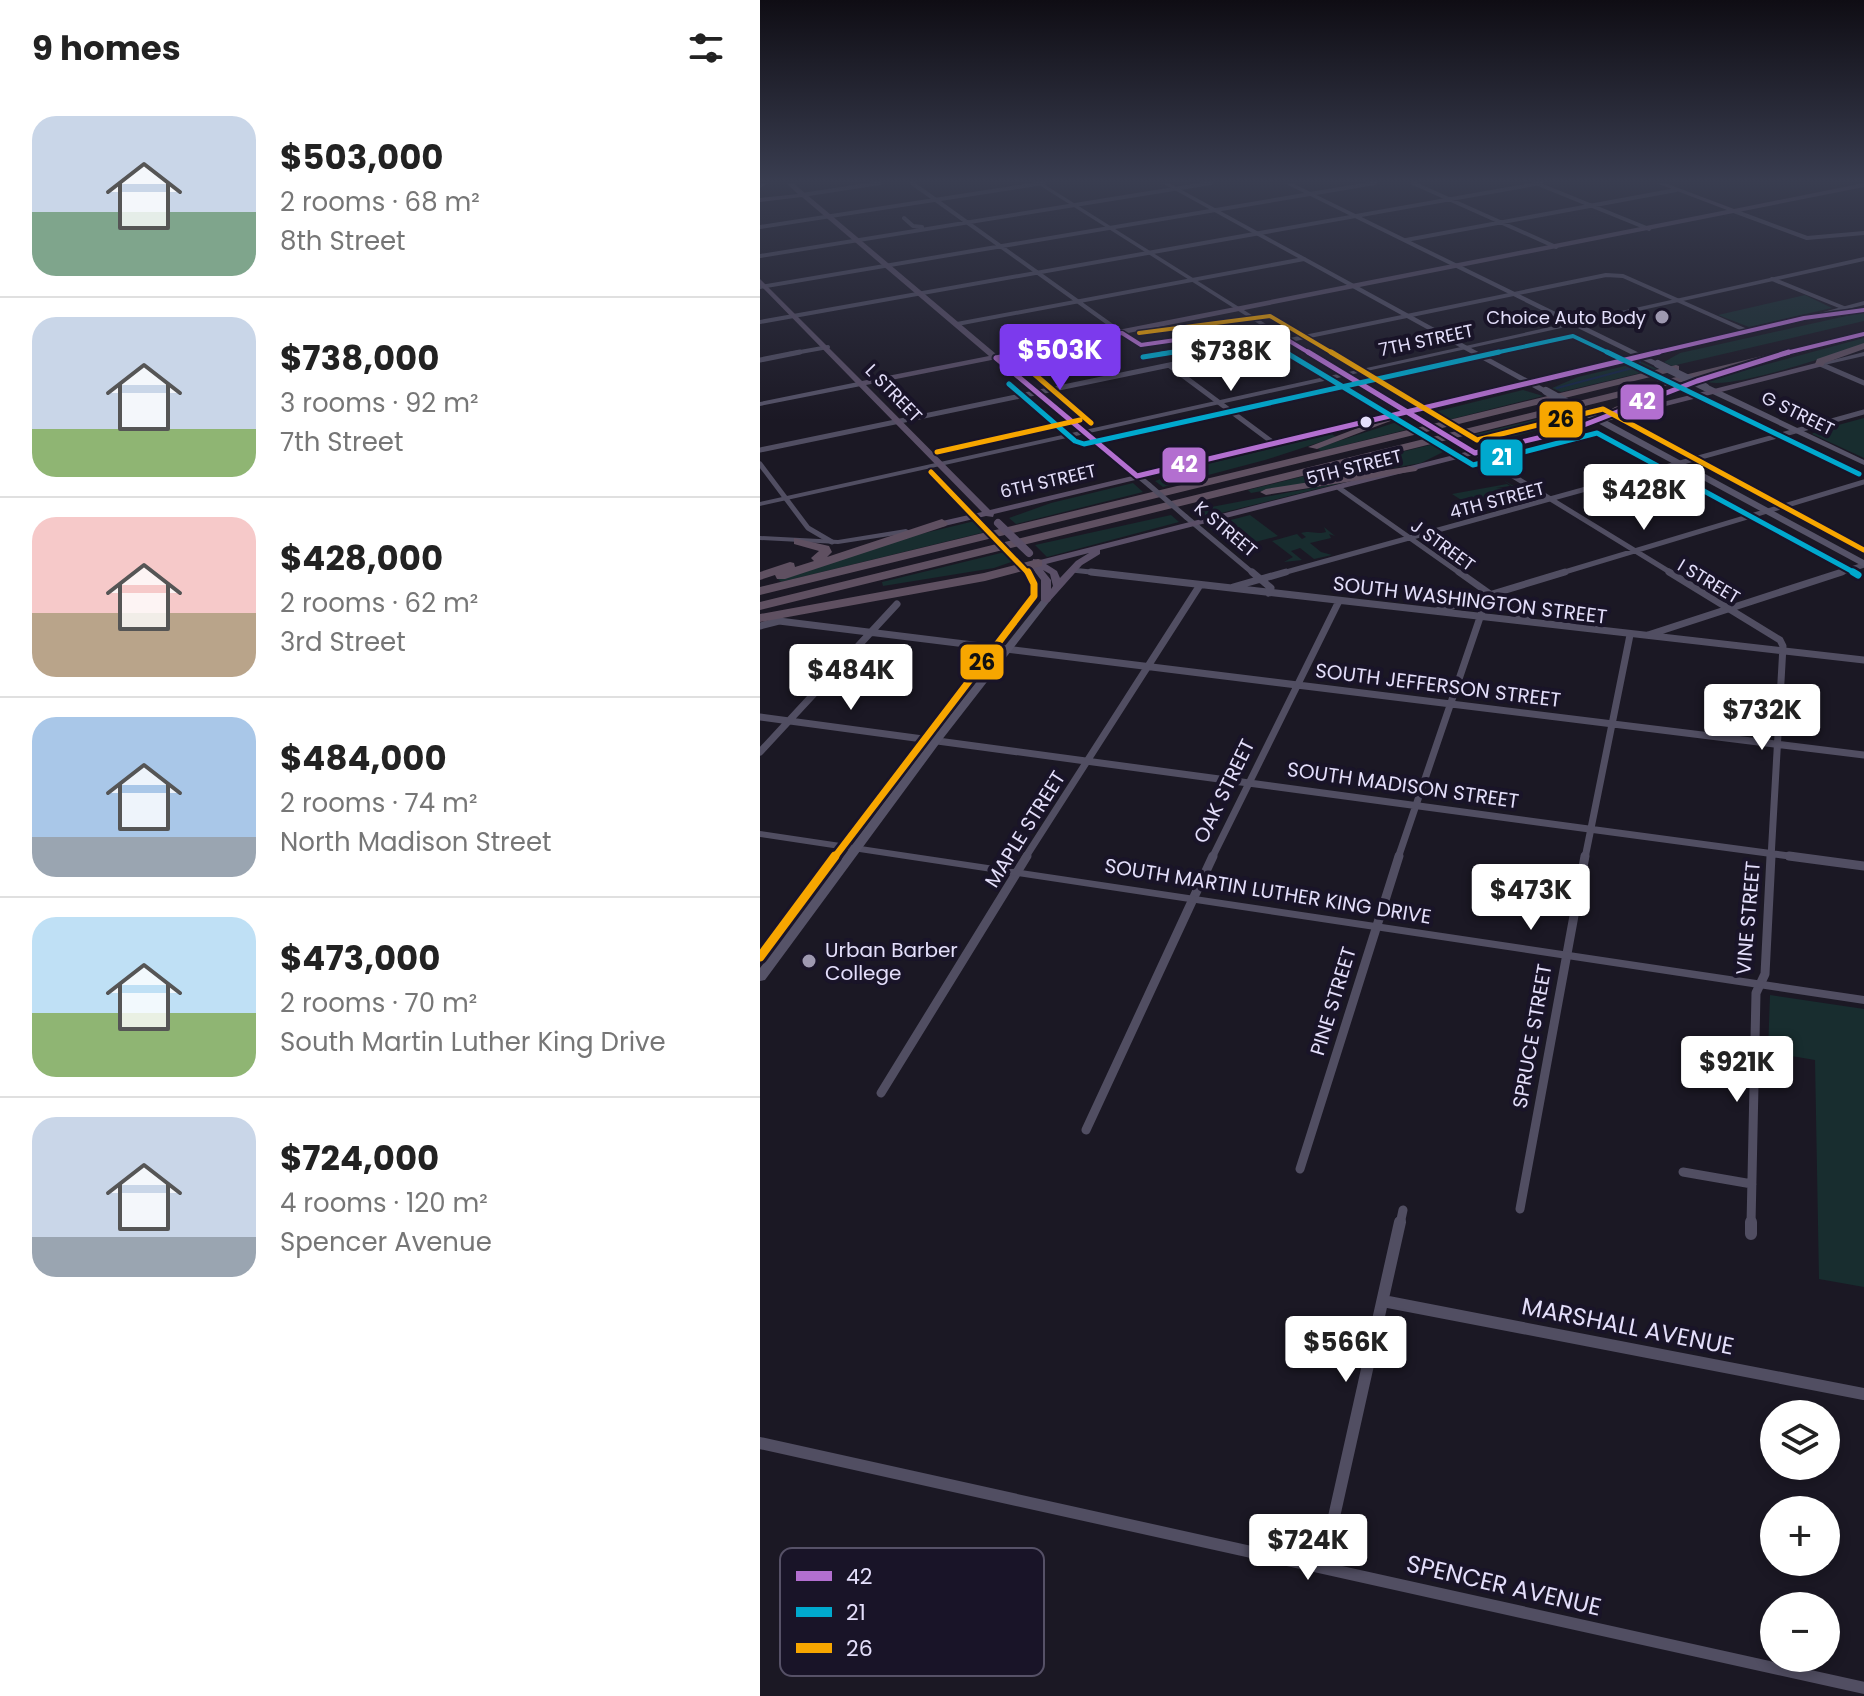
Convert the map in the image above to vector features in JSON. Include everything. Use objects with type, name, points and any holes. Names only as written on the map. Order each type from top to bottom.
[{"type":"highway","points":[[1804,318],[1864,310]]},
{"type":"highway","points":[[760,591],[1864,325]]},
{"type":"highway","points":[[760,612],[975,554],[1864,334]]},
{"type":"highway","points":[[1599,420],[1619,409],[1684,385],[1830,341]]},
{"type":"highway","points":[[1820,364],[1820,361],[1864,346]]},
{"type":"highway","points":[[1172,491],[1301,451],[1409,412]]},
{"type":"highway","points":[[975,554],[1252,495],[1412,469]]},
{"type":"highway","points":[[760,582],[942,523]]},
{"type":"highway","points":[[760,576],[906,531]]},
{"type":"highway","points":[[798,541],[825,549],[826,552],[817,558]]},
{"type":"highway","points":[[760,612],[985,577],[1033,558]]},
{"type":"main road","name":"K STREET","points":[[882,262],[996,358]]},
{"type":"main road","points":[[1310,262],[1864,564]]},
{"type":"main road","name":"G STREET","points":[[1451,262],[1864,463]]},
{"type":"main road","points":[[760,404],[1479,262]]},
{"type":"main road","name":"L STREET","points":[[762,285],[828,347],[986,512],[1033,558],[1054,573],[1058,586]]},
{"type":"main road","name":"6TH STREET","points":[[906,531],[1804,318]]},
{"type":"main road","name":"5TH STREET","points":[[1033,558],[1142,538],[1190,521],[1339,488],[1820,364]]},
{"type":"main road","points":[[760,977],[937,739],[1058,586],[1088,556],[1142,538]]},
{"type":"main road","points":[[1033,558],[1047,584],[1046,600]]},
{"type":"street","points":[[762,285],[910,262]]},
{"type":"street","points":[[1023,262],[1122,333]]},
{"type":"street","points":[[760,322],[1099,262]]},
{"type":"street","name":"I STREET","points":[[1166,262],[1240,309],[1253,313],[1398,409],[1424,421],[1780,640],[1783,652]]},
{"type":"street","points":[[957,324],[1288,262]]},
{"type":"street","name":"7TH STREET","points":[[760,504],[1850,262]]},
{"type":"street","points":[[760,450],[1512,293],[1616,275],[1747,331]]},
{"type":"street","points":[[1772,279],[1844,308]]},
{"type":"street","name":"6TH STREET","points":[[1804,318],[1864,303]]},
{"type":"street","points":[[760,360],[828,347]]},
{"type":"street","name":"5TH STREET","points":[[1820,364],[1864,354]]},
{"type":"street","name":"K STREET","points":[[996,358],[1261,579],[1271,588],[1268,593]]},
{"type":"street","points":[[1820,364],[1864,383]]},
{"type":"street","points":[[1170,366],[1275,444]]},
{"type":"street","name":"4TH STREET","points":[[1229,588],[1864,412]]},
{"type":"street","points":[[760,464],[808,528],[832,542]]},
{"type":"street","points":[[1434,612],[1864,482]]},
{"type":"street","name":"J STREET","points":[[1339,488],[1532,623]]},
{"type":"street","points":[[798,541],[808,528]]},
{"type":"street","name":"6TH STREET","points":[[760,538],[832,542],[906,531]]},
{"type":"street","points":[[1644,636],[1864,564]]},
{"type":"street","name":"SOUTH WASHINGTON STREET","points":[[1072,570],[1864,660]]},
{"type":"street","name":"MAPLE STREET","points":[[881,1093],[1200,585]]},
{"type":"street","name":"PINE STREET","points":[[1300,1169],[1375,925],[1488,594]]},
{"type":"street","name":"OAK STREET","points":[[1086,1130],[1193,897],[1339,601]]},
{"type":"street","points":[[760,752],[897,604]]},
{"type":"street","name":"SOUTH JEFFERSON STREET","points":[[760,626],[779,621],[1008,647],[1864,755]]},
{"type":"street","name":"SPRUCE STREET","points":[[1520,1209],[1565,955],[1630,635]]},
{"type":"street","name":"VINE STREET","points":[[1751,1234],[1756,993],[1765,974],[1783,652]]},
{"type":"street","name":"SOUTH MADISON STREET","points":[[760,717],[1864,866]]},
{"type":"street","name":"SOUTH MARTIN LUTHER KING DRIVE","points":[[760,834],[1864,1000]]},
{"type":"street","points":[[1683,1172],[1752,1184]]},
{"type":"street","points":[[1323,1566],[1403,1210]]},
{"type":"street","name":"MARSHALL AVENUE","points":[[1383,1301],[1864,1394]]},
{"type":"street","name":"SPENCER AVENUE","points":[[760,1443],[1864,1688]]},
{"type":"green space","points":[[1805,295],[1832,308],[1749,327],[1718,315]]},
{"type":"green space","points":[[1864,312],[1864,321],[1672,366],[1664,362],[1680,353]]},
{"type":"green space","points":[[1864,338],[1864,345],[1758,377],[1717,383],[1705,381]]},
{"type":"green space","points":[[1642,362],[1657,369],[1561,392],[1552,388],[1578,377]]},
{"type":"green space","points":[[1523,390],[1543,396],[1440,422],[1429,415],[1430,413]]},
{"type":"green space","points":[[1569,411],[1582,418],[1487,444],[1464,437]]},
{"type":"green space","points":[[1864,418],[1864,458],[1812,434],[1816,431]]},
{"type":"green space","points":[[1403,420],[1417,427],[1321,451],[1317,448]]},
{"type":"green space","points":[[1332,434],[1336,437],[1265,460],[1163,487],[1155,481],[1191,468]]},
{"type":"green space","points":[[1442,442],[1451,448],[1421,463],[1251,493],[1248,490]]},
{"type":"green space","points":[[1503,480],[1528,494],[1525,496],[1532,500],[1486,512],[1502,506],[1487,509],[1480,501],[1466,503],[1452,494],[1507,484],[1510,486],[1496,488],[1515,489],[1525,495]]},
{"type":"green space","points":[[1349,481],[1201,518],[1190,511]]},
{"type":"green space","points":[[1133,483],[1143,492],[1016,524],[1009,518],[1051,503]]},
{"type":"green space","points":[[1171,515],[1179,522],[1047,557],[1035,545]]},
{"type":"green space","points":[[1250,515],[1278,536],[1233,548],[1209,528],[1217,532],[1211,525]]},
{"type":"green space","points":[[979,520],[989,531],[781,582],[778,579],[904,538]]},
{"type":"green space","points":[[1324,527],[1335,536],[1329,534],[1331,538],[1310,543],[1321,552],[1332,555],[1314,559],[1300,548],[1291,551],[1302,560],[1284,562],[1293,557],[1272,541],[1297,534],[1302,539],[1306,537],[1301,533],[1326,532]]},
{"type":"green space","points":[[1009,551],[1017,560],[994,568],[883,586],[882,582]]},
{"type":"green space","points":[[1770,995],[1864,1009],[1864,1287],[1819,1279],[1815,1060],[1768,1052]]},
{"type":"waterway","points":[[1557,388],[1640,366],[1640,362]]},
{"type":"waterway","points":[[1480,440],[1549,422],[1559,426]]},
{"type":"transit line","name":"42","points":[[996,358],[1137,476],[1804,318],[1864,310]]},
{"type":"transit line","name":"26","points":[[1139,333],[1270,316],[1477,440],[1603,409],[1864,550]]},
{"type":"transit line","name":"42","points":[[996,358],[1122,333],[1141,345],[1266,327],[1475,453],[1571,430],[1730,370],[1864,334]]},
{"type":"transit line","name":"21","points":[[1009,384],[1075,441],[1084,444],[1573,336],[1859,474]]},
{"type":"transit line","name":"21","points":[[1143,357],[1263,339],[1473,465],[1597,433],[1858,575]]},
{"type":"transit line","name":"26","points":[[1025,366],[1091,423]]},
{"type":"transit line","name":"26","points":[[937,452],[1080,420]]},
{"type":"transit line","name":"26","points":[[760,957],[927,732],[1034,596],[1034,584],[1025,567],[931,472]]},
{"type":"place","name":"Choice Auto Body","points":[[1662,317]]},
{"type":"place","name":"Urban Barber College","points":[[809,961]]}]
